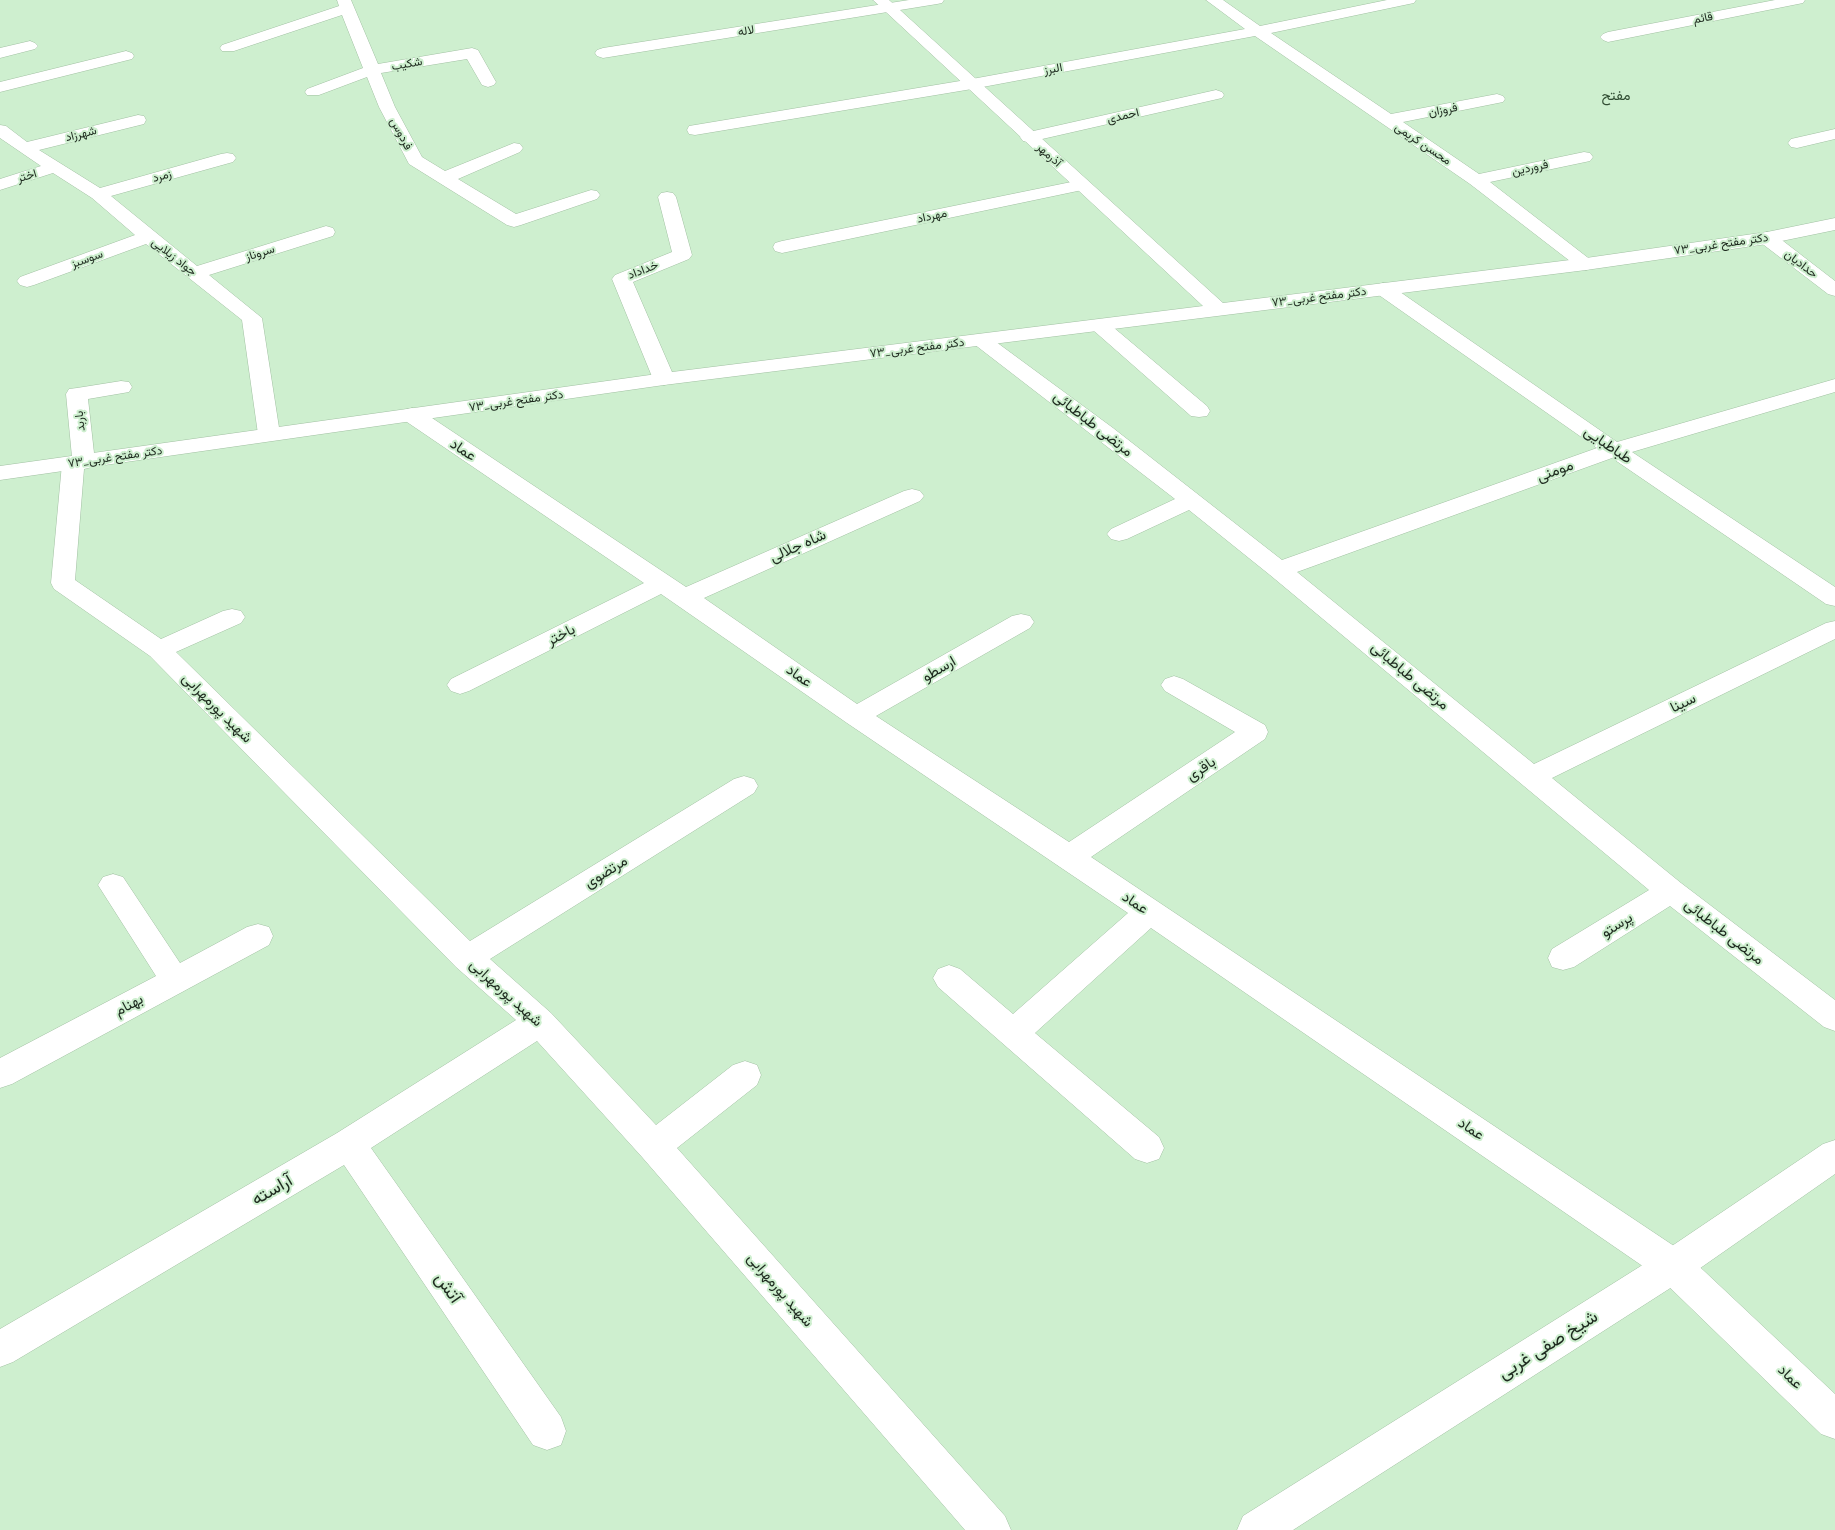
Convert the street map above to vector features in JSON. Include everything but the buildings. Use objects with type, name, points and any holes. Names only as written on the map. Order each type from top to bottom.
[{"type":"street","name":"لاله","points":[[603,53],[885,4],[937,0]]},
{"type":"street","name":"محسن کریمی","points":[[1213,0],[1476,180],[1586,264]]},
{"type":"street","name":"البرز","points":[[696,130],[972,84],[1256,31],[1407,0]]},
{"type":"street","name":"قائم","points":[[1608,37],[1798,0]]},
{"type":"street","points":[[228,48],[346,4]]},
{"type":"street","name":"فردوس","points":[[346,4],[387,107],[415,160],[514,221],[591,195]]},
{"type":"street","name":"آذرمهر","points":[[885,4],[1219,310]]},
{"type":"street","points":[[0,53],[30,46]]},
{"type":"street","name":"شکیب","points":[[312,92],[372,70],[472,53],[488,82]]},
{"type":"street","points":[[0,87],[126,56]]},
{"type":"street","name":"احمدی","points":[[1030,137],[1216,95]]},
{"type":"street","name":"فروزان","points":[[1389,120],[1497,99]]},
{"type":"street","name":"شهرزاد","points":[[24,148],[138,120]]},
{"type":"street","name":"جواد زیلایی","points":[[0,130],[24,148],[98,194],[252,318],[269,434]]},
{"type":"street","points":[[1797,143],[1835,134]]},
{"type":"street","points":[[444,178],[514,148]]},
{"type":"street","name":"فروردین","points":[[1476,180],[1584,156]]},
{"type":"street","name":"زمرد","points":[[98,194],[227,158]]},
{"type":"street","name":"اختر","points":[[0,184],[55,167]]},
{"type":"street","name":"مهرداد","points":[[782,247],[1082,185]]},
{"type":"street","name":"خداداد","points":[[664,379],[622,279],[682,255],[667,197]]},
{"type":"street","name":"۷۳_دکتر مفتح غربی","points":[[0,473],[664,379],[1586,264],[1766,238],[1835,224]]},
{"type":"street","name":"سروناز","points":[[195,273],[326,232]]},
{"type":"street","name":"سوسبز","points":[[27,281],[148,236]]},
{"type":"street","name":"حدادیان","points":[[1766,238],[1835,290]]},
{"type":"street","name":"طباطبایی","points":[[1384,289],[1614,450],[1835,598]]},
{"type":"street","points":[[1100,326],[1199,411]]},
{"type":"street","name":"مرتضی طباطبائی","points":[[981,340],[1105,432],[1279,570],[1671,891],[1835,1018]]},
{"type":"street","name":"مومنی","points":[[1279,570],[1614,450],[1835,385]]},
{"type":"street","name":"باربد","points":[[78,463],[77,394],[121,387]]},
{"type":"street","name":"عماد","points":[[412,416],[856,716],[1069,857],[1673,1266],[1835,1420]]},
{"type":"street","name":"شهید پورمهرابی","points":[[78,463],[63,583],[158,650],[467,958],[540,1022],[654,1146],[991,1530]]},
{"type":"street","name":"شاه جلالی","points":[[673,591],[912,496]]},
{"type":"street","points":[[1119,534],[1190,501]]},
{"type":"street","name":"باختر","points":[[460,685],[673,591]]},
{"type":"street","points":[[158,650],[232,617]]},
{"type":"street","name":"ارسطو","points":[[856,716],[1021,622]]},
{"type":"street","name":"سینا","points":[[1531,777],[1835,629]]},
{"type":"street","name":"باقری","points":[[1069,857],[1255,732],[1174,685]]},
{"type":"street","name":"مرتضوی","points":[[467,958],[744,786]]},
{"type":"street","points":[[113,885],[175,980]]},
{"type":"street","name":"پرستو","points":[[1563,958],[1671,891]]},
{"type":"street","points":[[1013,1034],[1149,912]]},
{"type":"street","name":"بهنام","points":[[0,1074],[258,936]]},
{"type":"street","points":[[949,978],[1146,1148]]},
{"type":"street","name":"آراسته","points":[[0,1349],[349,1144],[540,1022]]},
{"type":"street","points":[[654,1146],[745,1075]]},
{"type":"street","name":"آتش","points":[[349,1144],[547,1431]]},
{"type":"street","name":"شیخ صفی غربی","points":[[1256,1530],[1673,1266],[1835,1154]]},
{"type":"district","name":"مفتح","points":[[1616,96]]}]
